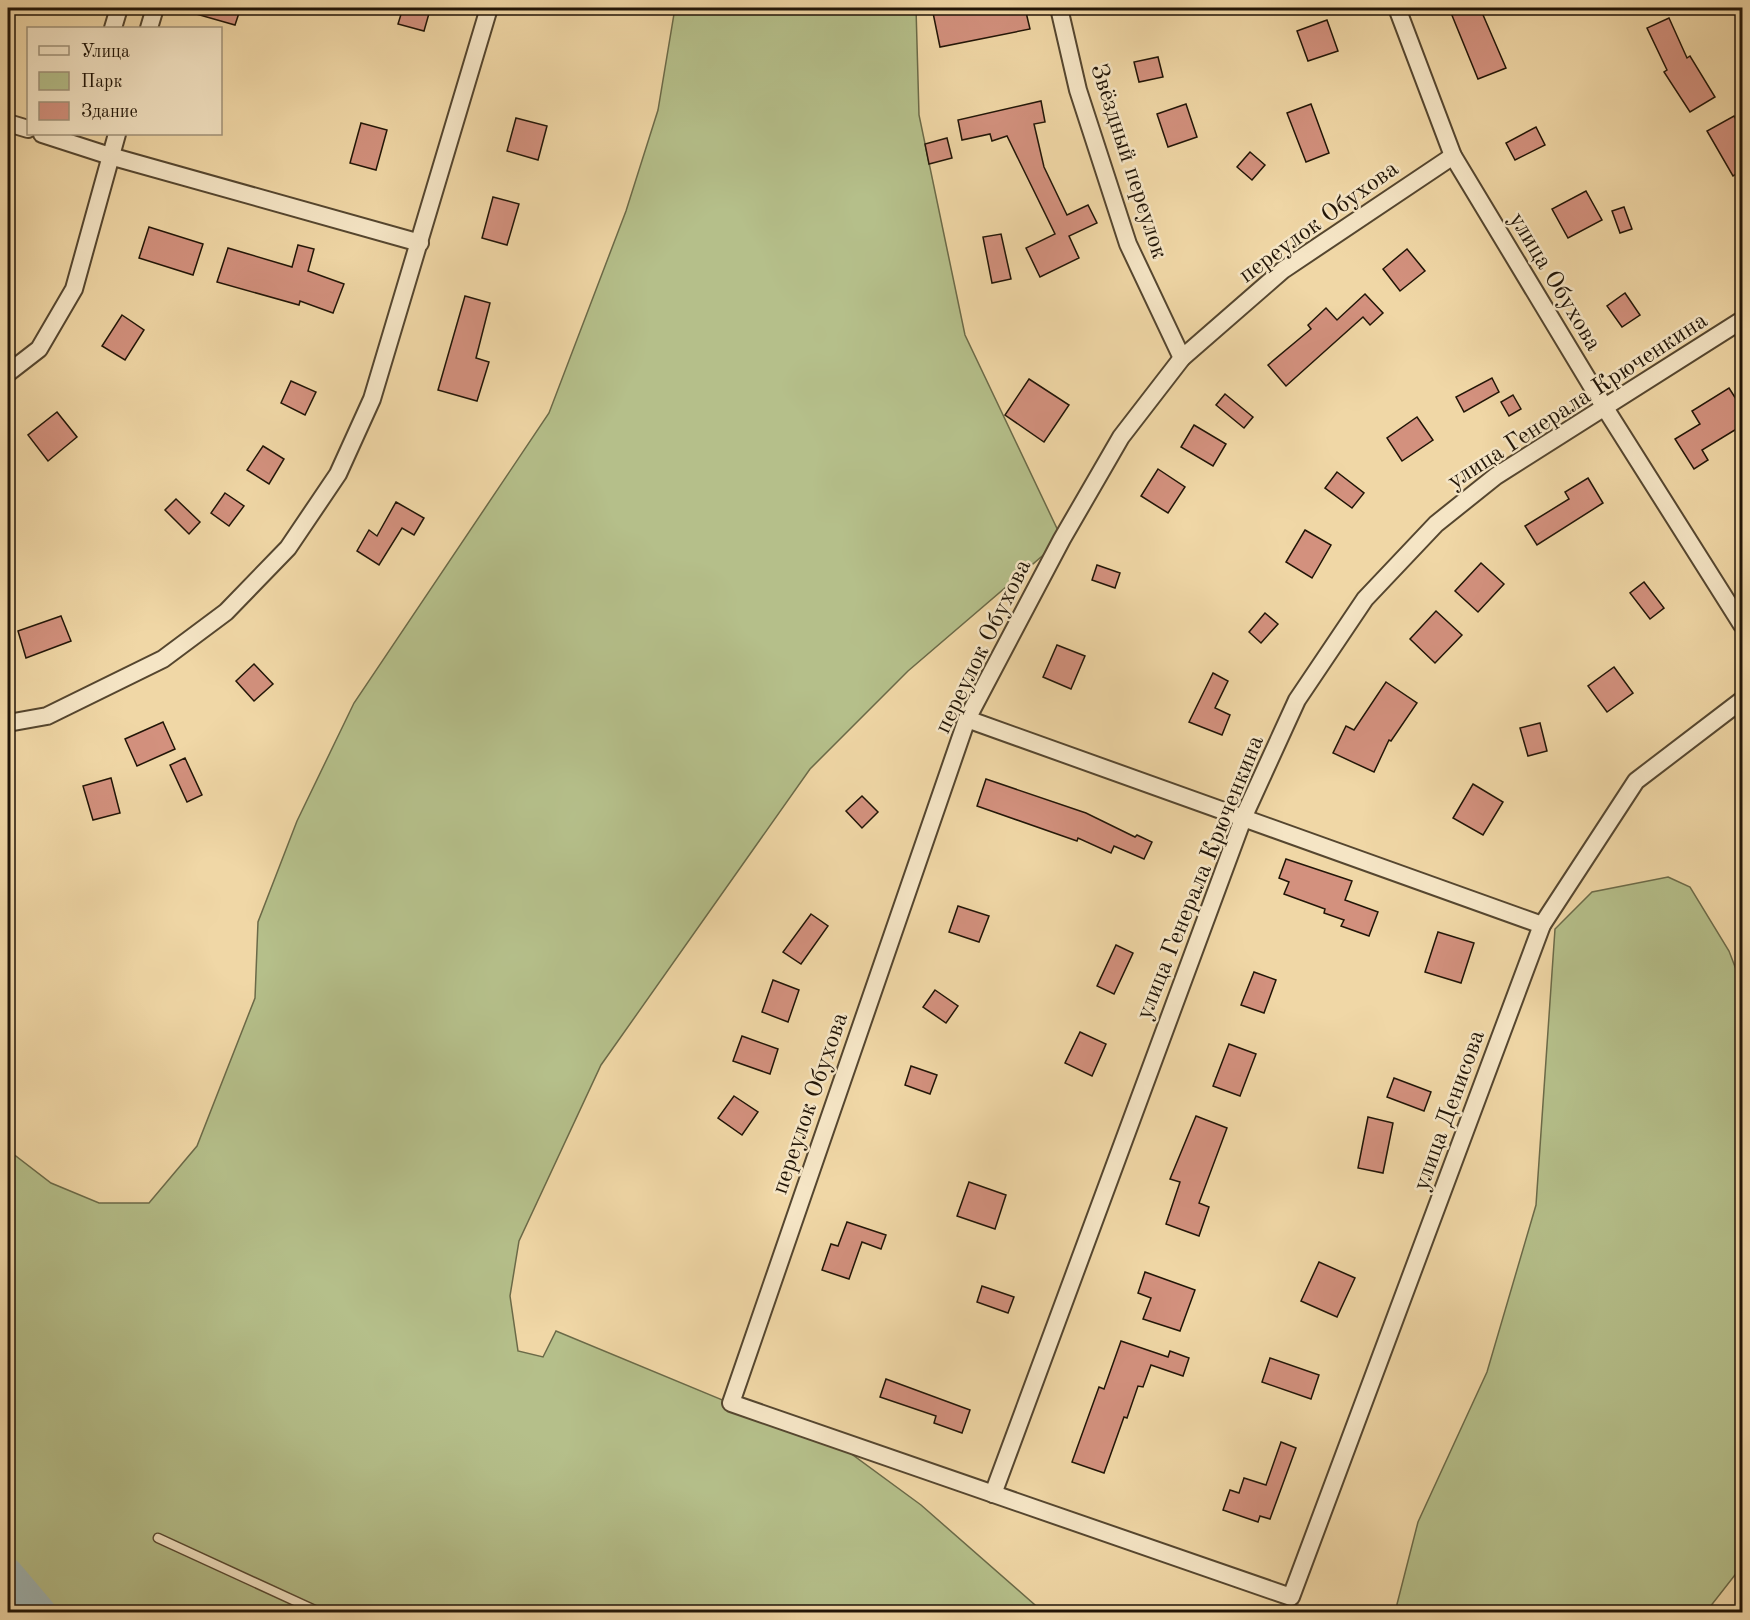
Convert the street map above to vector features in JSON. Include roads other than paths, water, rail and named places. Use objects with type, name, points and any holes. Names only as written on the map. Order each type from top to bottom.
[{"type":"street","points":[[113,27],[119,8]]},
{"type":"street","points":[[149,27],[155,8]]},
{"type":"street","points":[[8,723],[47,716],[163,659],[226,612],[288,548],[338,474],[372,399],[489,8]]},
{"type":"street","name":"Звёздный переулок","points":[[1059,8],[1078,90],[1128,244],[1182,358]]},
{"type":"street","name":"улица Обухова","points":[[1397,8],[1453,156],[1605,408],[1743,625]]},
{"type":"street","points":[[8,123],[27,129]]},
{"type":"street","points":[[50,135],[80,139],[110,156],[420,243]]},
{"type":"street","points":[[8,373],[39,349],[74,289],[117,135]]},
{"type":"street","name":"переулок Обухова","points":[[993,1494],[731,1403],[967,719],[1062,539],[1121,437],[1182,358],[1283,270],[1453,156]]},
{"type":"street","name":"улица Генерала Крюченкина","points":[[993,1494],[1244,816],[1297,700],[1365,599],[1436,524],[1496,476],[1743,320]]},
{"type":"street","name":"улица Денисова","points":[[993,1494],[1292,1597],[1542,925],[1636,781],[1743,700]]},
{"type":"street","points":[[967,719],[1244,816],[1542,925]]},
{"type":"lane","points":[[158,1538],[319,1612]]},
{"type":"waterway","points":[[8,1573],[41,1612]]}]
